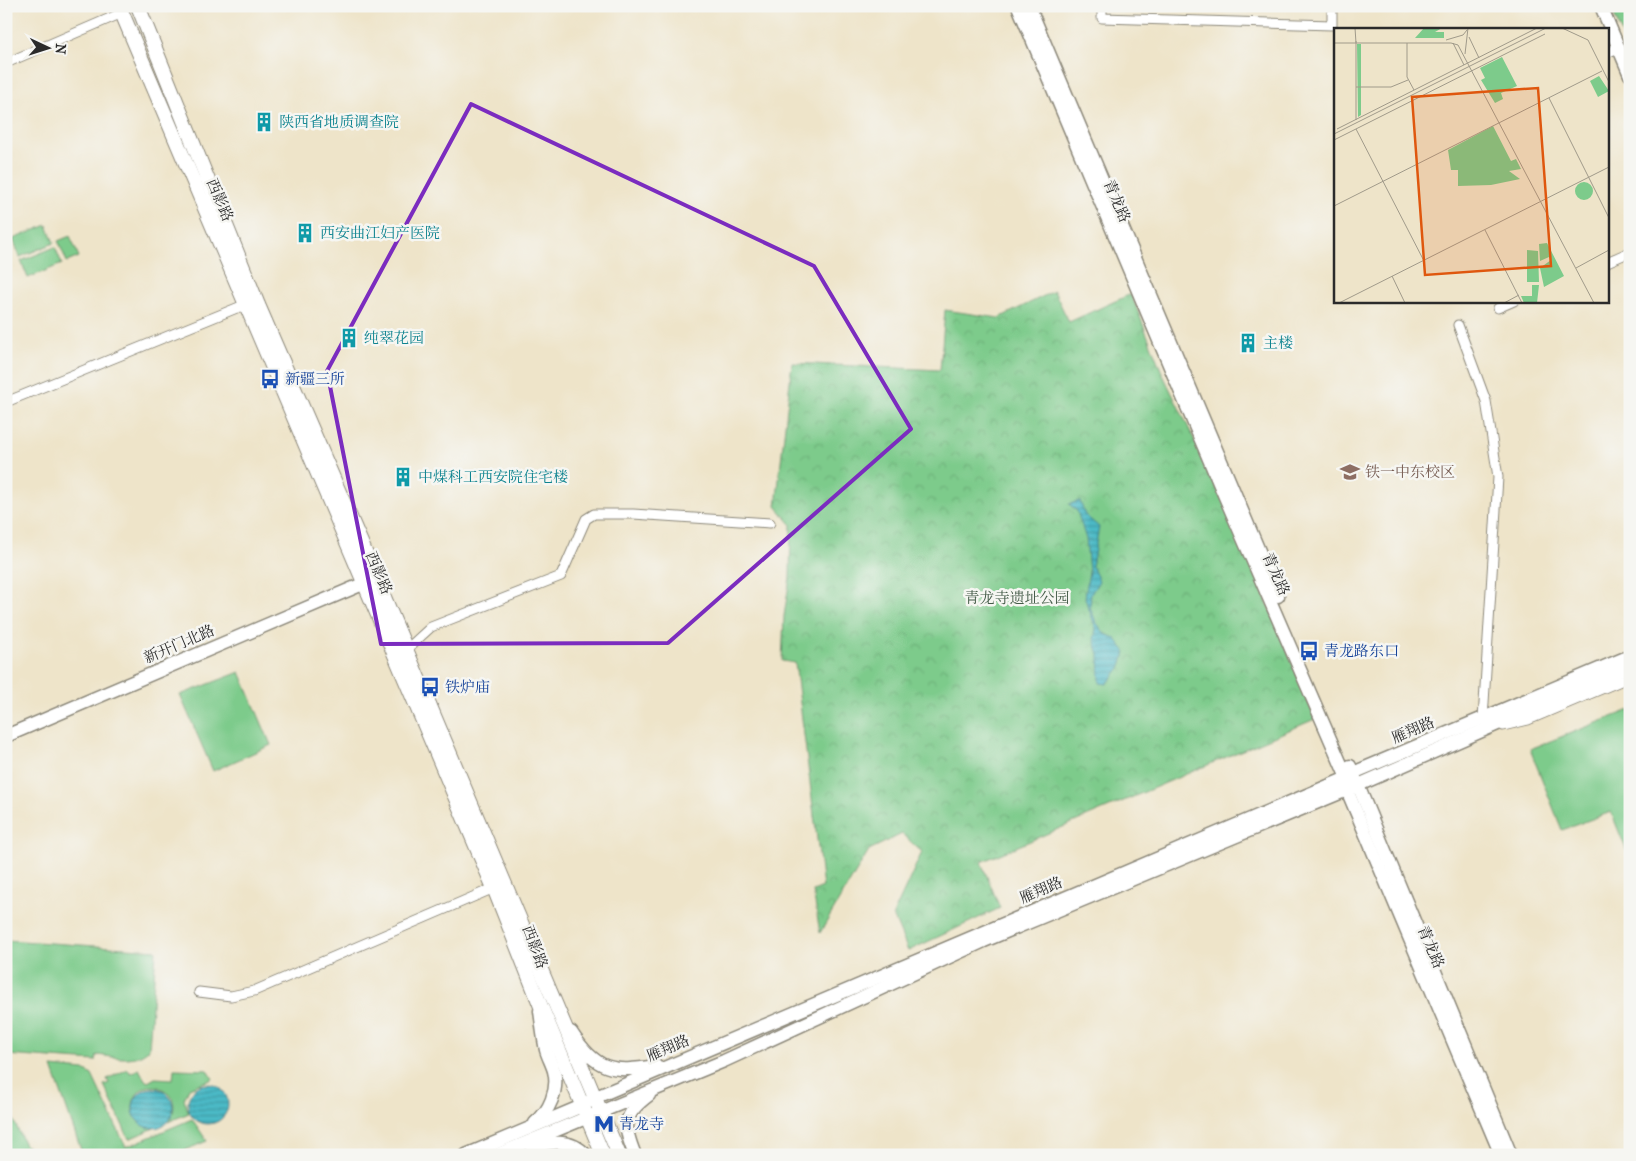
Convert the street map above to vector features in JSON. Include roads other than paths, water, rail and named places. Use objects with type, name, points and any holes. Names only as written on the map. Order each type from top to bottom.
[{"type":"main road","name":"西影路","points":[[138,6],[252,302],[365,583],[494,888],[603,1155]]},
{"type":"main road","name":"西影路","points":[[120,10],[406,649],[602,1110],[619,1155]]},
{"type":"street","points":[[6,63],[120,10],[138,6]]},
{"type":"street","name":"青龙路","points":[[1018,6],[1222,490],[1351,781],[1511,1155]]},
{"type":"street","name":"青龙路","points":[[1029,6],[1351,781],[1501,1155]]},
{"type":"street","points":[[1102,6],[1102,18],[1332,25],[1332,6]]},
{"type":"street","points":[[1601,6],[1607,28]]},
{"type":"street","points":[[1608,32],[1613,50],[1630,75]]},
{"type":"street","points":[[1608,262],[1630,252]]},
{"type":"street","points":[[6,402],[252,302]]},
{"type":"street","points":[[1498,308],[1512,302]]},
{"type":"street","points":[[1458,325],[1486,401],[1498,477],[1484,724],[1528,720],[1630,676]]},
{"type":"street","points":[[406,649],[431,627],[561,576],[586,519],[594,514],[633,514],[770,523]]},
{"type":"street","name":"新开门北路","points":[[6,736],[365,583]]},
{"type":"street","name":"雁翔路","points":[[1484,724],[1630,656]]},
{"type":"street","name":"雁翔路","points":[[466,1155],[526,1129],[585,1111],[602,1110],[724,1061],[984,940],[1484,724],[1630,666]]},
{"type":"street","name":"雁翔路","points":[[498,1155],[585,1111],[596,1097],[1351,781]]},
{"type":"street","points":[[199,992],[232,996],[254,991],[494,888]]},
{"type":"street","points":[[526,1129],[544,1114],[556,1084],[554,1071],[545,1046],[540,1004]]},
{"type":"street","points":[[564,1020],[587,1055],[609,1068],[628,1070],[673,1064]]},
{"type":"street","points":[[635,1155],[626,1132],[629,1117],[640,1102],[661,1086]]},
{"type":"street","points":[[498,1155],[557,1142],[577,1146],[586,1155]]},
{"type":"water","points":[[1080,501],[1085,515],[1099,527],[1092,566],[1099,581],[1091,594],[1090,607],[1096,622],[1105,634],[1115,638],[1126,652],[1120,668],[1107,684],[1100,683],[1099,654],[1094,639],[1096,629],[1085,598],[1089,571],[1086,539],[1077,511],[1069,504]]},
{"type":"water","points":[[204,1084],[212,1084],[219,1087],[225,1093],[228,1104],[225,1115],[219,1121],[212,1124],[204,1124],[197,1121],[191,1115],[188,1108],[188,1100],[191,1093],[197,1087]]},
{"type":"water","points":[[149,1088],[157,1088],[164,1091],[170,1097],[173,1108],[170,1119],[164,1125],[157,1128],[149,1128],[142,1125],[136,1119],[133,1112],[133,1104],[136,1097],[142,1091]]},
{"type":"place","name":"陕西省地质调查院","points":[[264,122]]},
{"type":"place","name":"西安曲江妇产医院","points":[[305,233]]},
{"type":"place","name":"纯翠花园","points":[[349,338]]},
{"type":"place","name":"主楼","points":[[1248,343]]},
{"type":"place","name":"新疆三所","points":[[270,379]]},
{"type":"place","name":"铁一中东校区","points":[[1350,472]]},
{"type":"place","name":"中煤科工西安院住宅楼","points":[[403,477]]},
{"type":"place","name":"青龙路东口","points":[[1309,651]]},
{"type":"place","name":"铁炉庙","points":[[430,687]]},
{"type":"place","name":"青龙寺","points":[[604,1124]]},
{"type":"park label","name":"青龙寺遗址公园","points":[[1017,598]]}]
